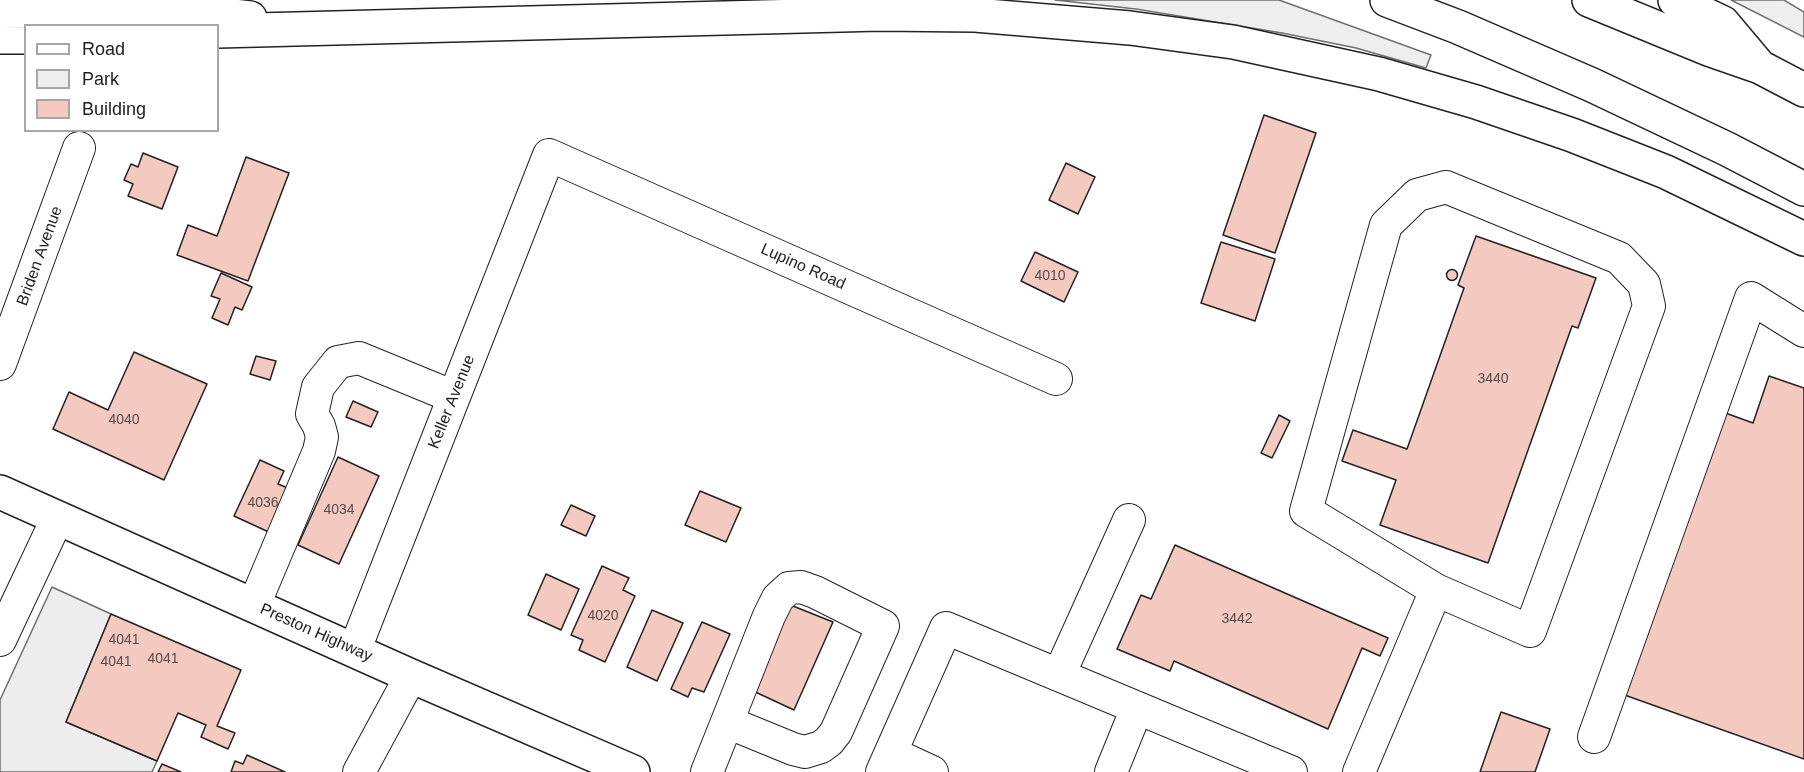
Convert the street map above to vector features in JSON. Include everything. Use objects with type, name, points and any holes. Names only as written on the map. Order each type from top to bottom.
[{"type":"main road","points":[[1387,0],[1458,27],[1592,85],[1727,149],[1804,189]]},
{"type":"main road","points":[[1589,0],[1711,50],[1760,67],[1804,90]]},
{"type":"main road","points":[[1675,0],[1723,23],[1760,67]]},
{"type":"main road","points":[[0,11],[185,10],[326,28]]},
{"type":"main road","points":[[219,31],[927,14],[975,15],[1081,23],[1210,39],[1379,74],[1487,106],[1572,135],[1666,172],[1804,238]]},
{"type":"main road","points":[[0,37],[24,37]]},
{"type":"main road","name":"Preston Highway","points":[[0,492],[411,676],[633,772]]},
{"type":"street","name":"Briden Avenue","points":[[0,364],[79,148]]},
{"type":"street","name":"Lupino Road","points":[[549,155],[1056,379]]},
{"type":"street","name":"Keller Avenue","points":[[355,649],[549,155]]},
{"type":"street","points":[[1446,187],[1619,258],[1644,284],[1649,306],[1530,631],[1436,590],[1306,511],[1386,225],[1417,195],[1446,187]]},
{"type":"street","points":[[1594,737],[1751,298],[1804,332]]},
{"type":"street","points":[[254,605],[319,451],[322,437],[312,414],[318,387],[338,362],[359,358],[454,397]]},
{"type":"street","points":[[0,640],[57,519]]},
{"type":"street","points":[[1059,675],[1129,520]]},
{"type":"street","points":[[707,772],[769,616],[778,598],[789,588],[801,587],[815,592],[883,626],[836,732],[821,747],[805,752],[793,749],[727,722]]},
{"type":"street","points":[[1359,772],[1436,590]]},
{"type":"street","points":[[932,772],[887,762],[946,628],[1291,772]]},
{"type":"street","points":[[359,772],[411,676]]},
{"type":"street","points":[[1111,772],[1137,708]]},
{"type":"green space","points":[[1055,0],[1279,0],[1431,55],[1426,68],[1356,48],[1282,33],[1136,9]]},
{"type":"green space","points":[[1731,0],[1784,0],[1804,12],[1804,37]]},
{"type":"shaded area","points":[[52,587],[111,614],[66,722],[157,761],[152,772],[0,772],[0,700]]},
{"type":"building","points":[[1264,115],[1316,133],[1275,253],[1223,235]]},
{"type":"building","points":[[143,153],[178,167],[162,209],[128,196],[133,184],[124,180],[131,164],[138,167]]},
{"type":"building","points":[[246,157],[289,173],[248,281],[177,255],[188,225],[217,236]]},
{"type":"building","points":[[1066,163],[1095,177],[1078,214],[1049,200]]},
{"type":"building","points":[[1476,236],[1596,278],[1578,328],[1572,326],[1488,563],[1380,525],[1396,480],[1342,461],[1353,430],[1407,449],[1464,288],[1458,285]]},
{"type":"building","points":[[1221,242],[1275,259],[1255,321],[1201,303]]},
{"type":"building","points":[[1035,252],[1078,272],[1064,302],[1021,281]]},
{"type":"building","points":[[1452,270],[1456,271],[1456,279],[1452,280],[1448,279],[1447,275],[1448,271]]},
{"type":"building","points":[[221,273],[252,287],[242,310],[235,307],[228,325],[212,318],[220,299],[211,296]]},
{"type":"building","points":[[134,352],[207,384],[164,480],[53,429],[69,392],[108,410]]},
{"type":"building","points":[[256,356],[276,361],[270,380],[250,374]]},
{"type":"building","points":[[1769,376],[1804,388],[1804,759],[1619,693],[1720,411],[1753,423]]},
{"type":"building","points":[[353,401],[378,412],[371,427],[346,417]]},
{"type":"building","points":[[1279,415],[1290,421],[1272,458],[1261,453]]},
{"type":"building","points":[[338,457],[379,476],[339,564],[298,545]]},
{"type":"building","points":[[260,460],[284,471],[278,484],[293,490],[273,534],[234,516]]},
{"type":"building","points":[[700,491],[741,508],[726,542],[685,525]]},
{"type":"building","points":[[571,505],[595,516],[586,536],[561,525]]},
{"type":"building","points":[[1175,545],[1388,638],[1380,656],[1362,648],[1328,729],[1174,661],[1170,671],[1117,649],[1141,595],[1151,599]]},
{"type":"building","points":[[602,566],[629,578],[623,590],[635,596],[605,662],[579,650],[583,640],[571,635]]},
{"type":"building","points":[[546,574],[579,589],[561,630],[528,615]]},
{"type":"building","points":[[788,604],[833,622],[794,710],[751,690]]},
{"type":"building","points":[[652,610],[683,623],[657,681],[627,667]]},
{"type":"building","points":[[111,614],[241,670],[217,726],[235,733],[228,749],[201,737],[206,725],[178,713],[157,761],[66,722]]},
{"type":"building","points":[[702,622],[730,634],[704,692],[692,688],[688,697],[671,689]]},
{"type":"building","points":[[1501,712],[1550,729],[1535,772],[1480,772]]},
{"type":"building","points":[[247,755],[285,772],[231,772],[235,761],[243,764]]},
{"type":"building","points":[[162,764],[181,772],[158,772]]}]
